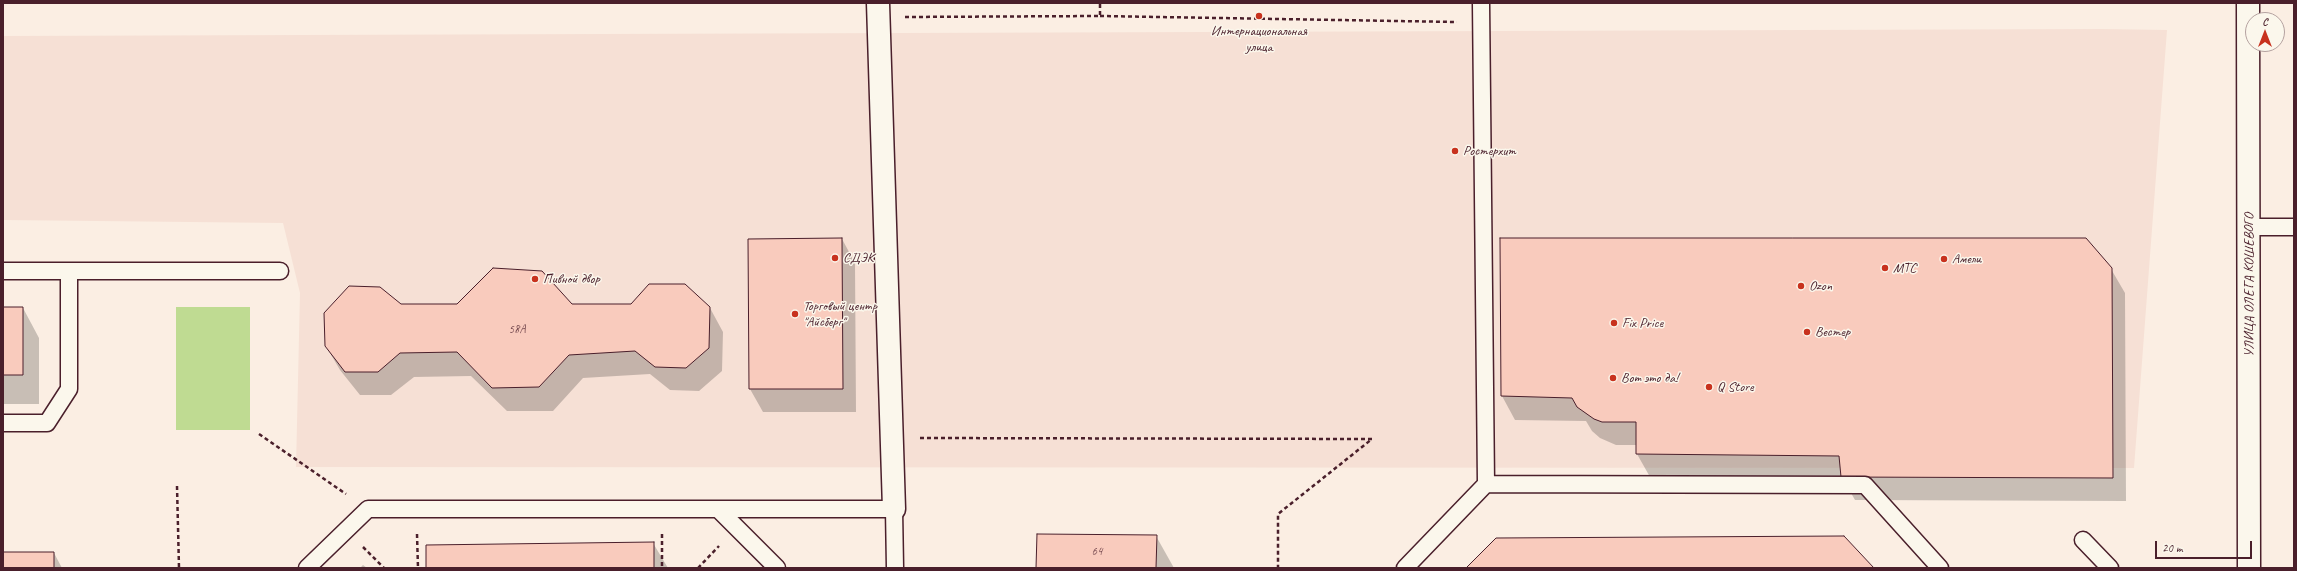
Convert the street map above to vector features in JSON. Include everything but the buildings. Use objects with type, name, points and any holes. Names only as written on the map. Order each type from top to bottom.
[{"type":"main road","points":[[878,3],[894,509]]},
{"type":"main road","name":"УЛИЦА ОЛЕГА КОШЕВОГО","points":[[2248,3],[2249,568]]},
{"type":"lane","points":[[1404,568],[1486,484],[1481,3]]},
{"type":"lane","points":[[2249,226],[2294,227]]},
{"type":"lane","points":[[3,271],[280,271]]},
{"type":"lane","points":[[3,423],[47,423],[69,390],[69,271]]},
{"type":"lane","points":[[1486,484],[1865,485],[1940,568]]},
{"type":"lane","points":[[307,568],[368,509],[894,509],[895,568]]},
{"type":"lane","points":[[718,509],[777,568]]},
{"type":"lane","points":[[2083,540],[2110,568]]},
{"type":"path","points":[[1100,3],[1100,16]]},
{"type":"path","points":[[897,17],[1100,16],[1481,23]]},
{"type":"path","points":[[259,434],[368,509]]},
{"type":"path","points":[[916,438],[1372,439],[1278,514],[1278,568]]},
{"type":"path","points":[[177,486],[179,568]]},
{"type":"path","points":[[714,541],[725,551]]},
{"type":"path","points":[[362,545],[384,568]]},
{"type":"path","points":[[698,568],[719,546]]},
{"type":"shaded area","points":[[2167,30],[2134,468],[296,467],[300,293],[283,223],[3,220],[3,36]]},
{"type":"green space","points":[[176,307],[250,307],[250,430],[176,430]]},
{"type":"place","name":"Интернациональная улица","points":[[1259,16]]},
{"type":"place","name":"Ростерхит","points":[[1455,151]]},
{"type":"place","name":"СДЭК","points":[[835,258]]},
{"type":"place","name":"Амели","points":[[1944,259]]},
{"type":"place","name":"МТС","points":[[1885,268]]},
{"type":"place","name":"Пивной двор","points":[[535,279]]},
{"type":"place","name":"Ozon","points":[[1801,286]]},
{"type":"place","name":"Торговый центр \"Айсберг\"","points":[[795,314]]},
{"type":"place","name":"Fix Price","points":[[1614,323]]},
{"type":"place","name":"Вестер","points":[[1807,332]]},
{"type":"place","name":"Вот это да!","points":[[1613,378]]},
{"type":"place","name":"Q Store","points":[[1709,387]]}]
